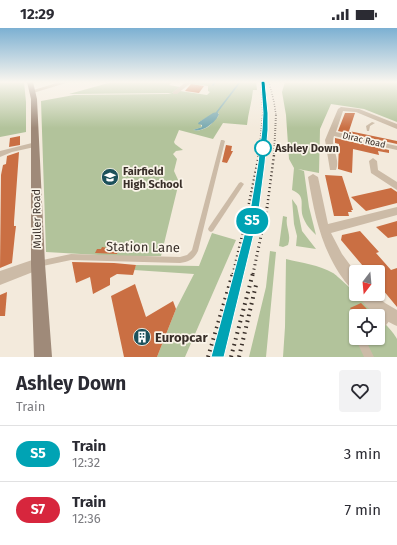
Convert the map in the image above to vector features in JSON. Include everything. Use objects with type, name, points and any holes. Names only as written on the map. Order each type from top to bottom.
[{"type":"main road","name":"Muller Road","points":[[33,97],[36,144],[38,264],[43,357]]},
{"type":"street","name":"Dirac Road","points":[[333,168],[333,156],[329,142],[339,110],[342,108],[358,110],[377,121],[397,127]]},
{"type":"street","name":"Dirac Road","points":[[331,133],[397,148]]},
{"type":"street","points":[[0,154],[6,151],[36,144]]},
{"type":"street","name":"Dirac Road","points":[[373,161],[374,171],[397,187]]},
{"type":"street","points":[[314,177],[324,230],[333,252],[349,274]]},
{"type":"street","points":[[324,230],[397,211]]},
{"type":"street","points":[[0,278],[38,264]]},
{"type":"street","points":[[372,301],[379,309],[393,317]]},
{"type":"lane","name":"Dirac Road","points":[[368,130],[368,126],[377,121]]},
{"type":"lane","name":"Station Lane","points":[[38,264],[71,257],[187,259],[192,256],[195,251],[208,204],[223,141]]},
{"type":"lane","points":[[211,229],[241,184]]},
{"type":"lane","points":[[363,345],[369,357]]},
{"type":"green space","points":[[0,97],[26,97],[26,132],[0,137]]},
{"type":"green space","name":"Fairfield High School","points":[[61,97],[252,97],[247,125],[223,123],[213,139],[179,130],[174,142],[183,150],[176,151],[173,154],[177,159],[174,171],[179,182],[161,256],[116,256],[46,252],[41,101]],"holes":[[[215,113],[219,113],[218,117],[214,119],[209,127],[193,130],[202,127],[199,122]]]},
{"type":"green space","points":[[283,97],[397,97],[397,122],[364,109],[331,104],[320,129],[319,173],[298,169],[304,171],[309,207],[316,235],[305,222],[302,213],[301,198],[297,192],[292,190],[294,168],[289,159],[286,115]]},
{"type":"green space","points":[[292,199],[297,206],[302,231],[316,249],[296,246],[297,236],[294,224]]},
{"type":"green space","points":[[283,216],[287,217],[289,241],[288,245],[283,247],[279,246]]},
{"type":"green space","points":[[212,233],[236,240],[185,357],[157,357],[176,309],[194,274],[134,270],[136,265],[199,266]]},
{"type":"green space","points":[[270,251],[276,252],[266,357],[249,357],[266,287]]},
{"type":"green space","points":[[286,259],[310,264],[333,273],[349,288],[349,301],[363,301],[371,309],[349,309],[349,345],[385,345],[385,324],[397,339],[397,357],[283,357]]},
{"type":"water","points":[[217,112],[219,114],[213,123],[201,130],[193,130],[202,127],[202,125],[198,124],[199,122]]},
{"type":"building","points":[[345,113],[355,113],[349,131],[397,141],[397,144],[338,131]]},
{"type":"building","points":[[20,136],[20,145],[9,147],[10,138]]},
{"type":"building","points":[[335,138],[389,150],[389,153],[378,151],[379,155],[353,149],[352,173],[338,169],[339,144],[335,143]]},
{"type":"building","points":[[226,145],[232,146],[231,151],[233,151],[227,163],[222,162]]},
{"type":"building","points":[[19,152],[14,222],[14,226],[16,226],[12,263],[0,268],[1,175],[3,165],[6,164],[7,156]]},
{"type":"building","points":[[325,175],[342,176],[353,210],[351,210],[352,212],[348,212],[349,216],[334,216]]},
{"type":"building","points":[[391,188],[397,192],[397,203],[366,211],[351,197]]},
{"type":"building","points":[[397,221],[397,236],[388,238],[376,227]]},
{"type":"building","points":[[360,231],[379,252],[376,253],[391,270],[397,268],[397,307],[385,292],[385,265],[362,265],[341,240],[342,235]]},
{"type":"building","points":[[102,247],[115,249],[114,251],[118,251],[117,254],[95,253],[97,249],[101,249]]},
{"type":"building","points":[[72,262],[136,265],[133,275],[117,274],[110,278],[110,285],[93,294],[90,277],[76,283]]},
{"type":"building","name":"Europcar","points":[[135,284],[146,317],[173,301],[176,309],[157,357],[124,357],[111,296]]},
{"type":"building","points":[[7,292],[5,316],[0,316],[0,295]]},
{"type":"building","points":[[361,303],[367,309],[351,309],[350,308]]},
{"type":"waterway","points":[[217,112],[228,97]]},
{"type":"railway","points":[[262,97],[263,114]]},
{"type":"railway","points":[[273,97],[276,115]]},
{"type":"railway","points":[[259,156],[263,114]]},
{"type":"railway","points":[[274,156],[276,115]]},
{"type":"railway","points":[[248,208],[259,155]]},
{"type":"railway","points":[[267,208],[274,155]]},
{"type":"railway","points":[[233,274],[249,207]]},
{"type":"railway","points":[[253,274],[267,207]]},
{"type":"railway","points":[[239,274],[253,221]]},
{"type":"railway","points":[[208,357],[233,273]]},
{"type":"railway","points":[[217,357],[239,273]]},
{"type":"railway","points":[[231,357],[253,273]]},
{"type":"railway","points":[[239,357],[256,285]]},
{"type":"train","name":"S5","points":[[217,357],[235,292],[253,217],[262,163],[266,113],[265,97]]},
{"type":"place","name":"Ashley Down","points":[[263,148]]},
{"type":"place","name":"Fairfield High School","points":[[110,177]]},
{"type":"place","name":"Europcar","points":[[142,337]]}]
